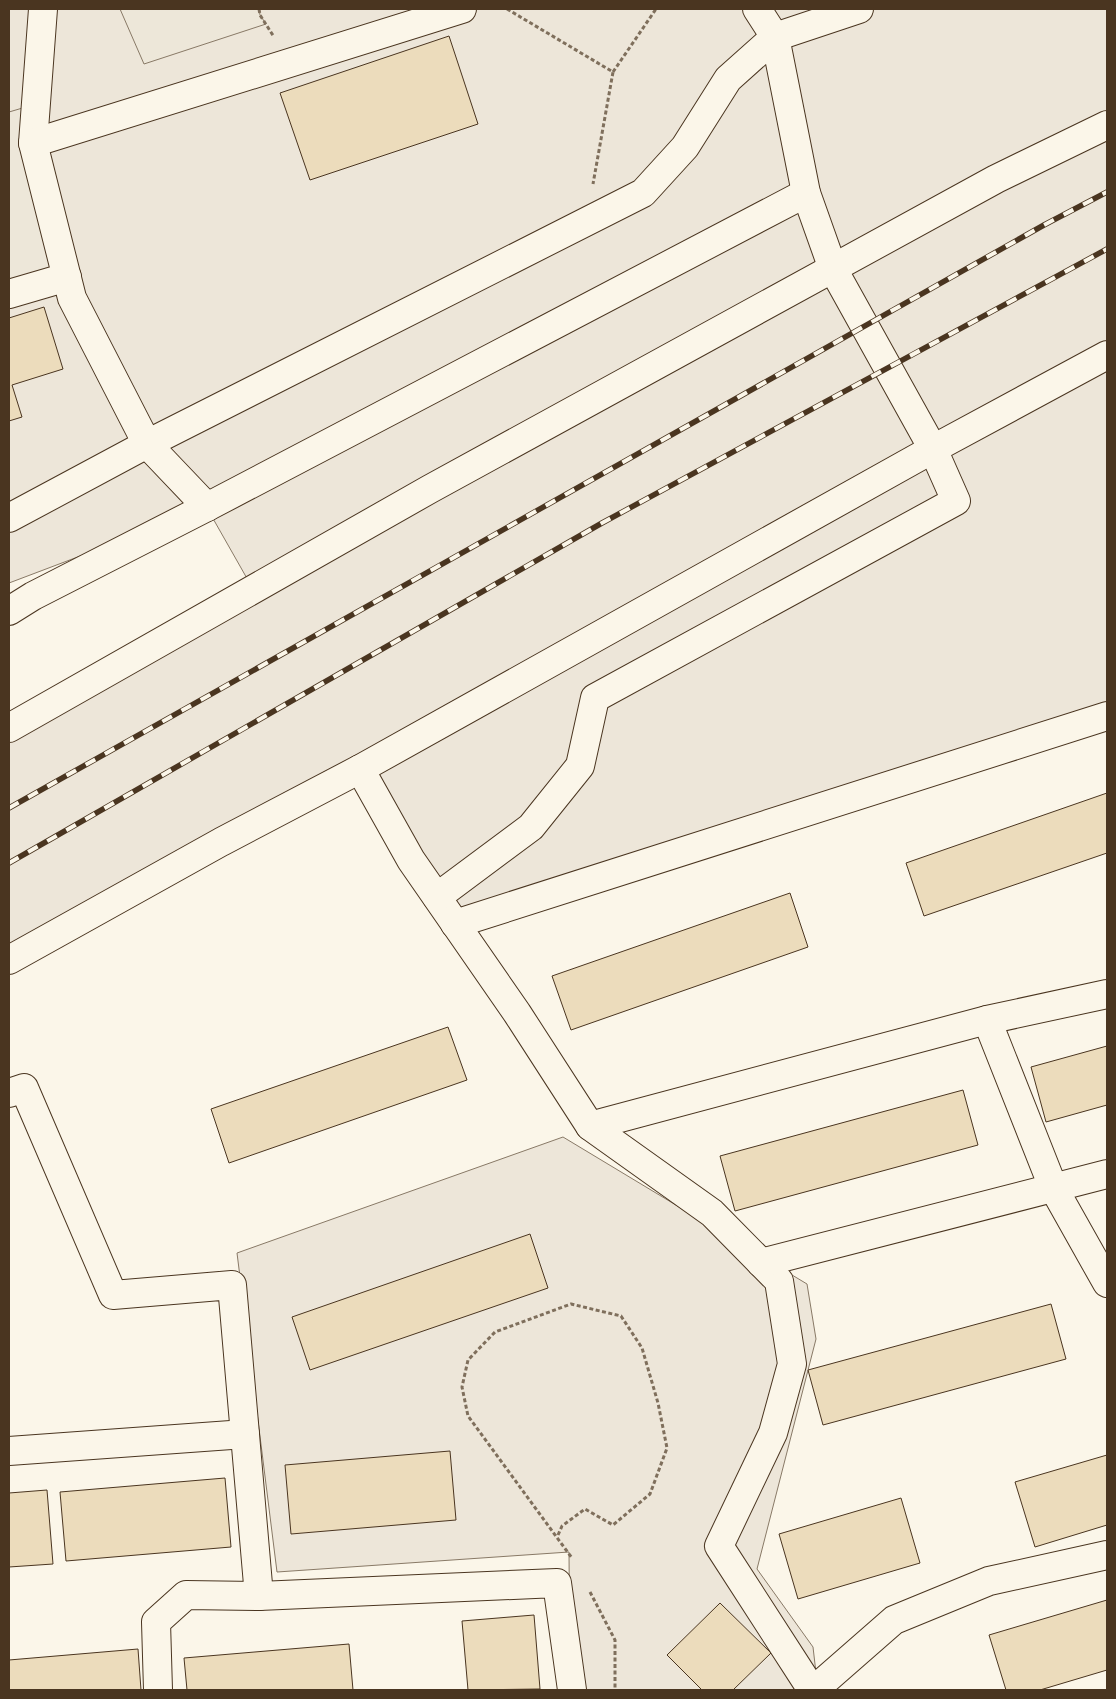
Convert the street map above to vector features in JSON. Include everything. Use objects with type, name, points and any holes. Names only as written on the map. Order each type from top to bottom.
[{"type":"street","points":[[43,9],[33,143],[72,298],[147,444],[207,508]]},
{"type":"street","points":[[33,143],[462,9]]},
{"type":"street","points":[[436,897],[531,827],[580,766],[595,698],[956,501],[933,449],[833,269],[806,193],[775,37],[757,9]]},
{"type":"street","points":[[9,518],[147,444],[643,192],[685,147],[728,79],[775,37],[859,9]]},
{"type":"street","points":[[9,728],[430,489],[996,180],[1107,125]]},
{"type":"street","points":[[9,611],[33,596],[207,508],[806,193]]},
{"type":"street","points":[[9,294],[67,277]]},
{"type":"street","points":[[9,960],[221,842],[360,769],[933,449],[1107,355]]},
{"type":"street","points":[[456,924],[1107,716]]},
{"type":"street","points":[[360,769],[411,860],[517,1013],[590,1126],[712,1214],[778,1281],[792,1364],[773,1433],[719,1546],[813,1690],[894,1620],[989,1581],[1107,1555]]},
{"type":"street","points":[[590,1126],[987,1020],[1107,994]]},
{"type":"street","points":[[987,1020],[1053,1187],[1107,1282]]},
{"type":"street","points":[[9,1093],[24,1088],[113,1295],[232,1285],[259,1596]]},
{"type":"street","points":[[761,1263],[1107,1174]]},
{"type":"street","points":[[9,1451],[245,1434]]},
{"type":"street","points":[[158,1690],[156,1622],[186,1595],[259,1596],[557,1583],[572,1690]]},
{"type":"path","points":[[507,9],[613,72]]},
{"type":"path","points":[[587,221],[613,72],[656,9]]},
{"type":"path","points":[[558,1535],[562,1526],[585,1509],[613,1525],[650,1494],[667,1448],[658,1403],[642,1348],[622,1316],[571,1304],[495,1332],[468,1360],[462,1387],[468,1416],[558,1535],[574,1560]]},
{"type":"path","points":[[588,1587],[615,1640],[615,1690]]},
{"type":"shaded area","points":[[9,9],[1107,9],[1107,716],[455,924],[360,769],[9,961],[9,728],[253,589],[207,508],[9,583]]},
{"type":"shaded area","points":[[120,9],[259,9],[260,15],[266,24],[144,64]]},
{"type":"shaded area","points":[[36,104],[67,277],[9,294],[9,112]]},
{"type":"shaded area","points":[[563,1137],[807,1284],[816,1339],[757,1569],[813,1647],[818,1690],[570,1690],[569,1552],[277,1572],[237,1253]]},
{"type":"building","points":[[449,36],[478,124],[310,180],[280,93]]},
{"type":"building","points":[[44,307],[63,369],[12,385],[22,417],[9,421],[9,318]]},
{"type":"building","points":[[1107,793],[1107,853],[924,916],[906,863]]},
{"type":"building","points":[[790,893],[808,947],[571,1030],[552,976]]},
{"type":"building","points":[[448,1027],[467,1080],[229,1163],[211,1109]]},
{"type":"building","points":[[1107,1046],[1107,1105],[1046,1122],[1031,1067]]},
{"type":"building","points":[[963,1090],[978,1145],[735,1211],[720,1156]]},
{"type":"building","points":[[530,1234],[548,1288],[310,1370],[292,1317]]},
{"type":"building","points":[[1051,1304],[1066,1359],[823,1425],[808,1370]]},
{"type":"building","points":[[450,1451],[456,1520],[291,1534],[285,1465]]},
{"type":"building","points":[[1107,1455],[1107,1525],[1035,1547],[1015,1482]]},
{"type":"building","points":[[225,1478],[231,1547],[66,1561],[60,1492]]},
{"type":"building","points":[[47,1490],[53,1564],[9,1567],[9,1493]]},
{"type":"building","points":[[901,1498],[920,1563],[798,1599],[779,1534]]},
{"type":"building","points":[[1107,1600],[1107,1670],[1040,1690],[1006,1690],[989,1635]]},
{"type":"building","points":[[720,1603],[771,1653],[733,1690],[702,1690],[667,1655]]},
{"type":"building","points":[[534,1615],[540,1689],[468,1690],[462,1621]]},
{"type":"building","points":[[349,1644],[353,1690],[187,1690],[184,1658]]},
{"type":"building","points":[[138,1649],[141,1690],[9,1690],[9,1660]]},
{"type":"railway","points":[[9,808],[1044,225],[1107,192]]},
{"type":"railway","points":[[9,863],[602,523],[1107,249]]}]
